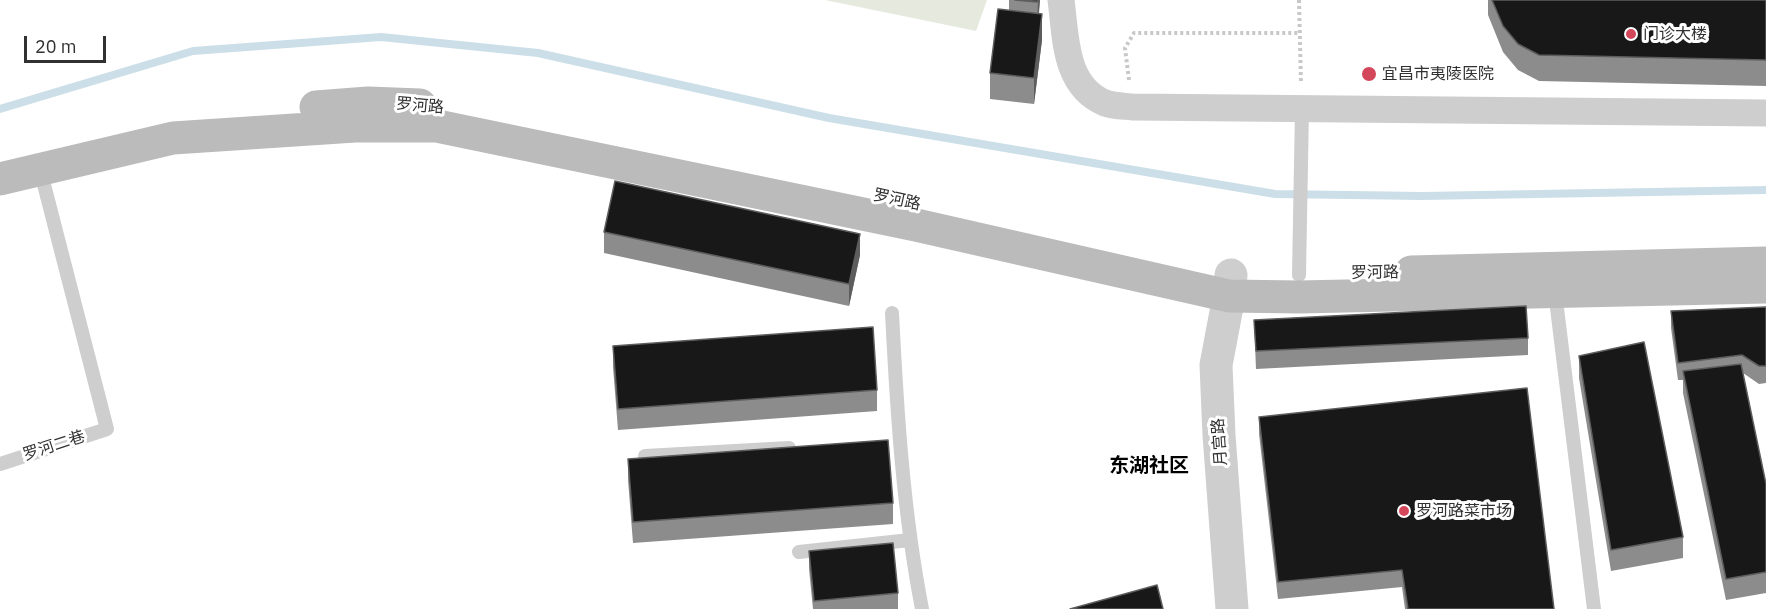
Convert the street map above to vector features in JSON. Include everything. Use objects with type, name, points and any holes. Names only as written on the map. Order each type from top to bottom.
[{"type":"main road","name":"罗河路","points":[[0,179],[40,169],[165,119],[368,103],[435,106],[921,205],[1230,285],[1299,297],[1766,287]]},
{"type":"main road","name":"罗河路","points":[[1230,285],[1299,275],[1766,263]]},
{"type":"street","points":[[1061,0],[1069,59],[1080,85],[1091,96],[1106,104],[1133,107],[1302,110],[1766,113]]},
{"type":"street","name":"月宫路","points":[[1230,285],[1216,365],[1232,609]]},
{"type":"lane","points":[[1299,275],[1302,110]]},
{"type":"lane","name":"罗河二巷","points":[[0,464],[107,429],[40,169]]},
{"type":"lane","points":[[1555,292],[1594,609]]},
{"type":"lane","points":[[892,313],[893,441],[922,609]]},
{"type":"lane","points":[[645,456],[807,447]]},
{"type":"lane","points":[[799,552],[910,540]]},
{"type":"path","points":[[1299,0],[1302,110]]},
{"type":"path","points":[[1133,107],[1125,48],[1134,33],[1300,33]]},
{"type":"shaded area","points":[[825,0],[987,0],[976,31]]},
{"type":"building","points":[[1015,0],[1038,0],[1037,2]]},
{"type":"building","name":"门诊大楼","points":[[1492,0],[1766,0],[1766,60],[1539,55],[1518,44],[1503,26]]},
{"type":"building","points":[[998,9],[1042,14],[1034,78],[990,73]]},
{"type":"building","points":[[615,181],[860,234],[849,284],[604,232]]},
{"type":"building","points":[[1526,306],[1528,338],[1256,351],[1254,320]]},
{"type":"building","points":[[1766,307],[1766,366],[1759,366],[1742,355],[1678,363],[1671,311]]},
{"type":"building","points":[[873,327],[877,390],[618,409],[613,346]]},
{"type":"building","points":[[1644,342],[1683,537],[1611,550],[1579,356]]},
{"type":"building","points":[[1741,364],[1766,484],[1766,572],[1726,579],[1683,371]]},
{"type":"building","name":"罗河路菜市场","points":[[1527,388],[1554,609],[1408,609],[1402,570],[1278,582],[1259,417]]},
{"type":"building","points":[[888,440],[893,503],[633,522],[628,459]]},
{"type":"building","points":[[893,543],[898,593],[814,601],[809,551]]},
{"type":"building","points":[[1157,585],[1163,609],[1070,609]]},
{"type":"waterway","points":[[0,109],[193,51],[381,37],[538,53],[829,118],[1275,194],[1423,196],[1766,190]]},
{"type":"place","name":"门诊大楼","points":[[1631,34]]},
{"type":"place","name":"宜昌市夷陵医院","points":[[1369,74]]},
{"type":"place","name":"罗河路菜市场","points":[[1404,511]]},
{"type":"district","name":"东湖社区","points":[[1149,466]]}]
